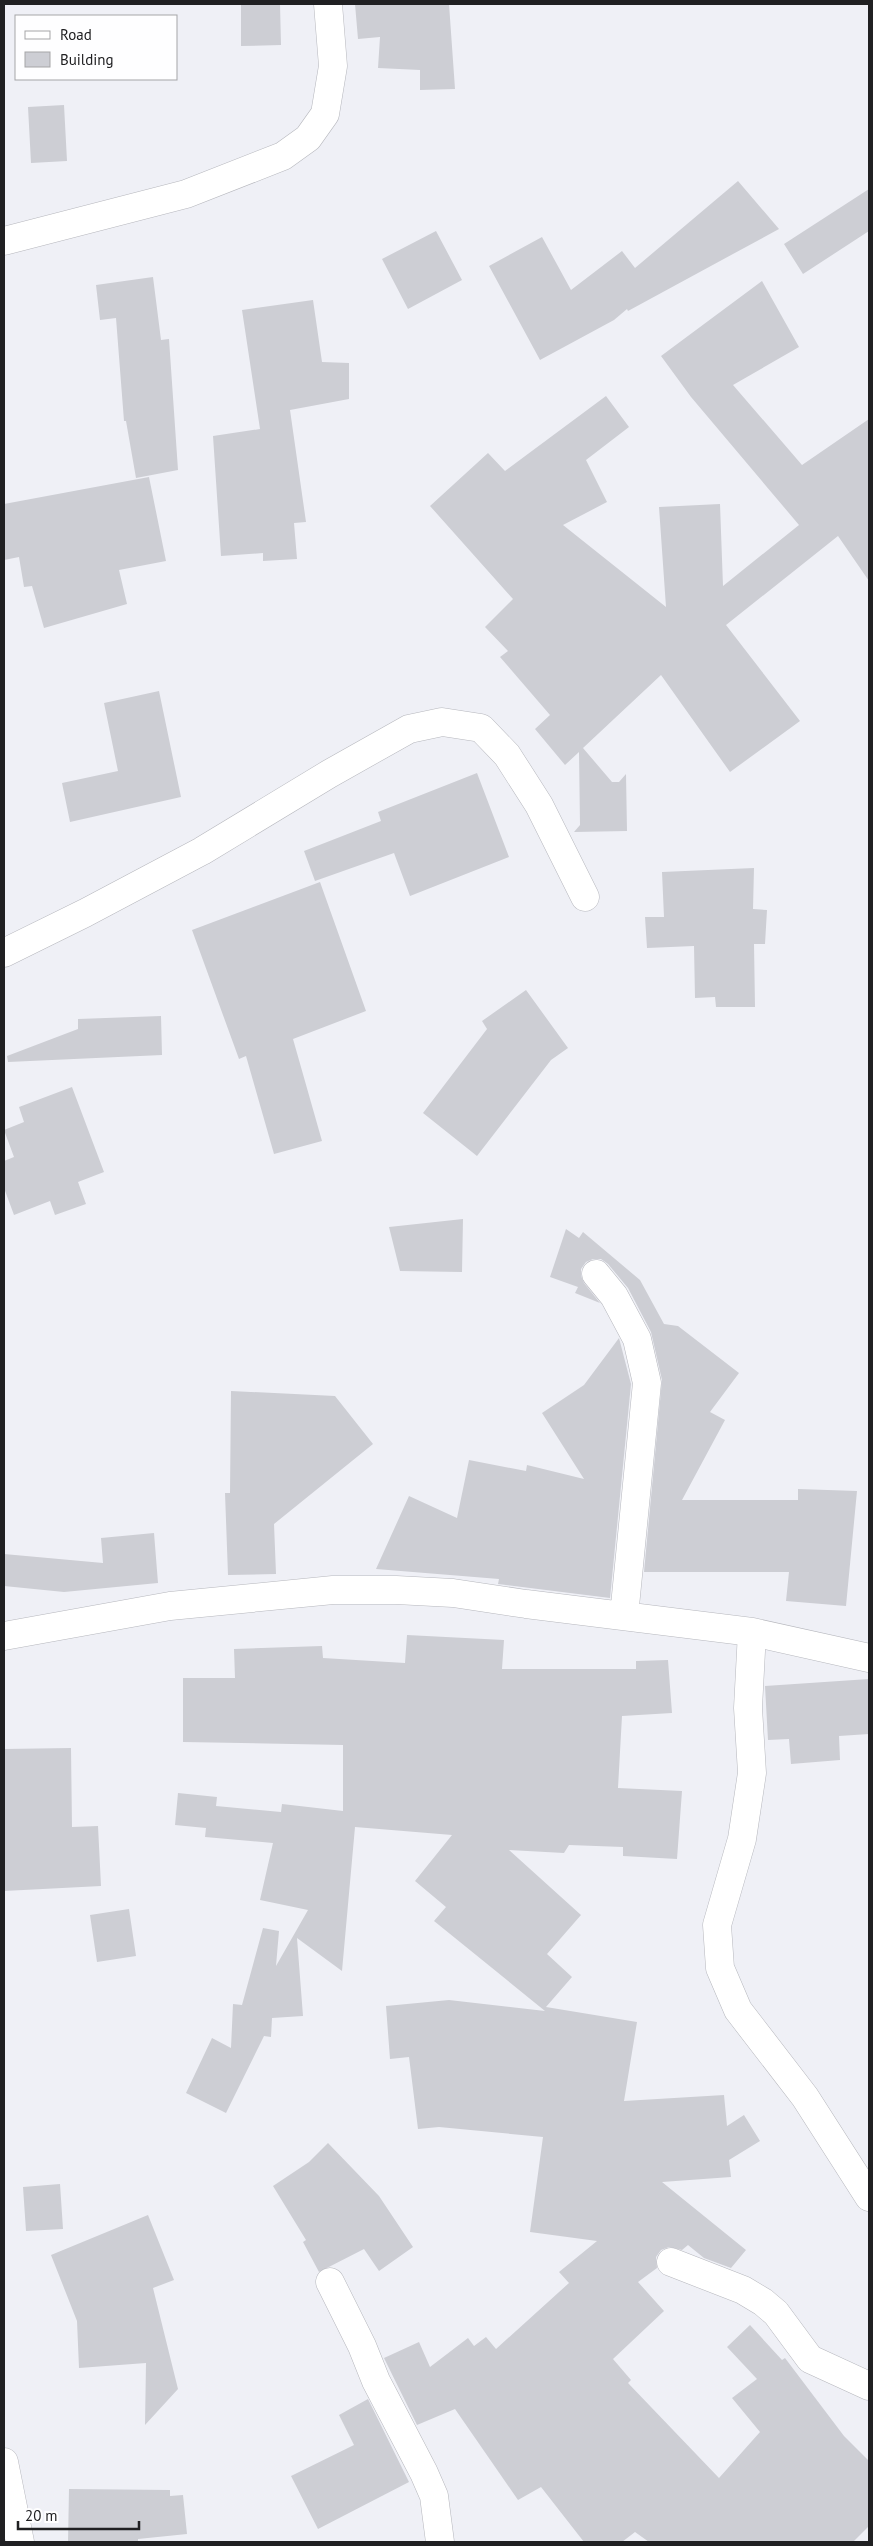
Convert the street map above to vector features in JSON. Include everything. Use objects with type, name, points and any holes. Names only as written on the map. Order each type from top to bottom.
[{"type":"street","points":[[4,241],[186,194],[283,156],[308,138],[325,114],[333,66],[328,4]]},
{"type":"street","points":[[4,953],[85,914],[202,851],[329,774],[409,729],[442,722],[481,728],[507,755],[538,805],[584,897]]},
{"type":"street","points":[[596,1274],[614,1296],[637,1339],[647,1383],[624,1616]]},
{"type":"street","points":[[4,1636],[170,1606],[333,1590],[453,1593],[752,1632],[869,1658]]},
{"type":"street","points":[[752,1632],[748,1708],[752,1773],[742,1839],[718,1925],[720,1968],[738,2010],[805,2097],[869,2197]]},
{"type":"street","points":[[671,2262],[743,2290],[763,2302],[776,2313],[810,2359],[869,2386]]},
{"type":"street","points":[[330,2282],[362,2346],[376,2381],[434,2496],[440,2542]]},
{"type":"street","points":[[4,2462],[8,2503],[20,2542]]},
{"type":"building","points":[[241,4],[280,4],[281,45],[241,46]]},
{"type":"building","points":[[355,4],[449,4],[455,89],[420,90],[420,70],[378,68],[380,37],[358,39]]},
{"type":"building","points":[[64,105],[67,161],[31,163],[28,107]]},
{"type":"building","points":[[738,181],[779,229],[628,311],[627,309],[614,320],[540,360],[489,266],[542,237],[571,290],[622,251],[635,268]]},
{"type":"building","points":[[869,189],[869,231],[803,274],[784,244]]},
{"type":"building","points":[[436,231],[462,280],[408,309],[382,259]]},
{"type":"building","points":[[153,277],[161,340],[169,339],[178,470],[136,478],[126,421],[124,421],[116,318],[100,320],[96,285]]},
{"type":"building","points":[[762,281],[799,347],[733,385],[802,465],[869,419],[869,581],[838,536],[726,625],[800,721],[730,772],[661,675],[583,748],[612,782],[619,782],[626,774],[627,831],[574,832],[580,825],[579,752],[565,765],[535,729],[550,715],[500,657],[508,651],[485,627],[513,599],[430,506],[488,453],[505,471],[606,396],[629,427],[586,460],[607,502],[563,525],[666,607],[659,507],[720,504],[723,586],[799,525],[691,397],[661,356]]},
{"type":"building","points":[[313,300],[322,362],[349,363],[349,399],[290,410],[306,522],[294,523],[297,559],[263,561],[263,553],[221,556],[213,436],[260,429],[242,310]]},
{"type":"building","points":[[149,477],[166,561],[119,570],[127,604],[44,628],[32,586],[24,587],[19,557],[4,560],[4,504]]},
{"type":"building","points":[[159,691],[181,797],[70,822],[62,783],[118,771],[104,703]]},
{"type":"building","points":[[477,773],[509,857],[410,896],[394,853],[315,881],[304,851],[381,821],[378,812]]},
{"type":"building","points":[[754,868],[753,909],[767,910],[765,944],[754,944],[755,1007],[716,1007],[715,997],[695,998],[694,946],[647,948],[645,917],[664,917],[662,872]]},
{"type":"building","points":[[320,882],[366,1011],[293,1039],[322,1141],[274,1154],[246,1056],[239,1059],[192,930]]},
{"type":"building","points":[[526,990],[568,1048],[551,1060],[477,1156],[423,1113],[487,1029],[482,1021]]},
{"type":"building","points":[[161,1016],[162,1055],[8,1062],[7,1056],[78,1029],[78,1019]]},
{"type":"building","points":[[72,1087],[104,1172],[78,1182],[86,1204],[55,1215],[50,1201],[14,1215],[4,1188],[4,1161],[14,1157],[4,1130],[24,1122],[19,1107]]},
{"type":"building","points":[[463,1219],[462,1272],[400,1271],[389,1227]]},
{"type":"building","points":[[566,1229],[579,1238],[583,1232],[640,1280],[664,1324],[678,1326],[739,1373],[710,1412],[725,1420],[682,1500],[798,1500],[798,1489],[857,1491],[846,1606],[786,1601],[789,1572],[644,1572],[662,1380],[651,1332],[628,1288],[608,1264],[601,1259],[593,1259],[586,1262],[581,1269],[584,1283],[600,1303],[575,1293],[578,1287],[550,1277]]},
{"type":"building","points":[[619,1338],[631,1384],[610,1598],[498,1584],[499,1579],[376,1569],[409,1496],[457,1518],[469,1460],[526,1471],[527,1465],[584,1479],[542,1413],[584,1385]]},
{"type":"building","points":[[231,1391],[335,1396],[373,1444],[274,1524],[276,1574],[228,1575],[225,1493],[230,1493]]},
{"type":"building","points":[[154,1533],[158,1583],[64,1592],[4,1586],[4,1554],[103,1563],[101,1538]]},
{"type":"building","points":[[407,1635],[504,1640],[502,1669],[636,1669],[636,1661],[668,1660],[672,1713],[622,1716],[618,1788],[682,1791],[677,1859],[623,1856],[623,1847],[569,1845],[564,1853],[509,1850],[581,1915],[547,1954],[572,1977],[546,2007],[637,2022],[624,2101],[724,2095],[727,2126],[744,2115],[760,2141],[729,2160],[731,2177],[662,2182],[746,2250],[731,2268],[704,2258],[688,2245],[682,2250],[669,2247],[661,2250],[656,2257],[657,2268],[638,2282],[664,2311],[613,2359],[631,2380],[628,2383],[719,2478],[760,2432],[732,2398],[757,2379],[727,2347],[750,2325],[782,2360],[785,2358],[844,2436],[869,2461],[869,2526],[853,2542],[649,2542],[635,2532],[622,2542],[584,2542],[541,2487],[518,2500],[455,2409],[417,2425],[384,2358],[419,2342],[430,2367],[468,2338],[474,2346],[486,2337],[496,2349],[569,2283],[559,2272],[597,2241],[530,2232],[543,2137],[439,2127],[418,2129],[409,2057],[390,2059],[386,2006],[449,2000],[545,2011],[434,1921],[446,1907],[415,1881],[452,1835],[355,1827],[342,1971],[297,1938],[303,2016],[272,2018],[271,2037],[264,2036],[226,2113],[186,2093],[212,2038],[231,2048],[233,2004],[242,2005],[263,1928],[279,1931],[276,1966],[308,1910],[260,1900],[273,1843],[205,1837],[206,1828],[175,1825],[178,1793],[217,1797],[216,1806],[281,1812],[282,1804],[343,1811],[343,1745],[183,1742],[183,1678],[235,1678],[234,1649],[322,1646],[323,1658],[405,1663]]},
{"type":"building","points":[[869,1679],[869,1734],[839,1736],[840,1760],[791,1764],[789,1739],[768,1740],[765,1686]]},
{"type":"building","points":[[71,1748],[72,1827],[98,1826],[101,1886],[4,1891],[4,1749]]},
{"type":"building","points":[[129,1909],[136,1956],[97,1962],[90,1915]]},
{"type":"building","points":[[328,2143],[379,2196],[413,2247],[379,2271],[364,2249],[319,2272],[303,2242],[306,2240],[273,2186],[309,2162]]},
{"type":"building","points":[[60,2184],[63,2229],[26,2231],[23,2187]]},
{"type":"building","points":[[148,2215],[174,2280],[153,2288],[178,2389],[145,2425],[146,2363],[79,2368],[77,2321],[51,2255]]},
{"type":"building","points":[[368,2399],[409,2482],[318,2529],[291,2476],[354,2445],[339,2415]]},
{"type":"building","points":[[69,2489],[170,2490],[170,2496],[183,2495],[187,2534],[138,2539],[138,2542],[68,2542]]}]
